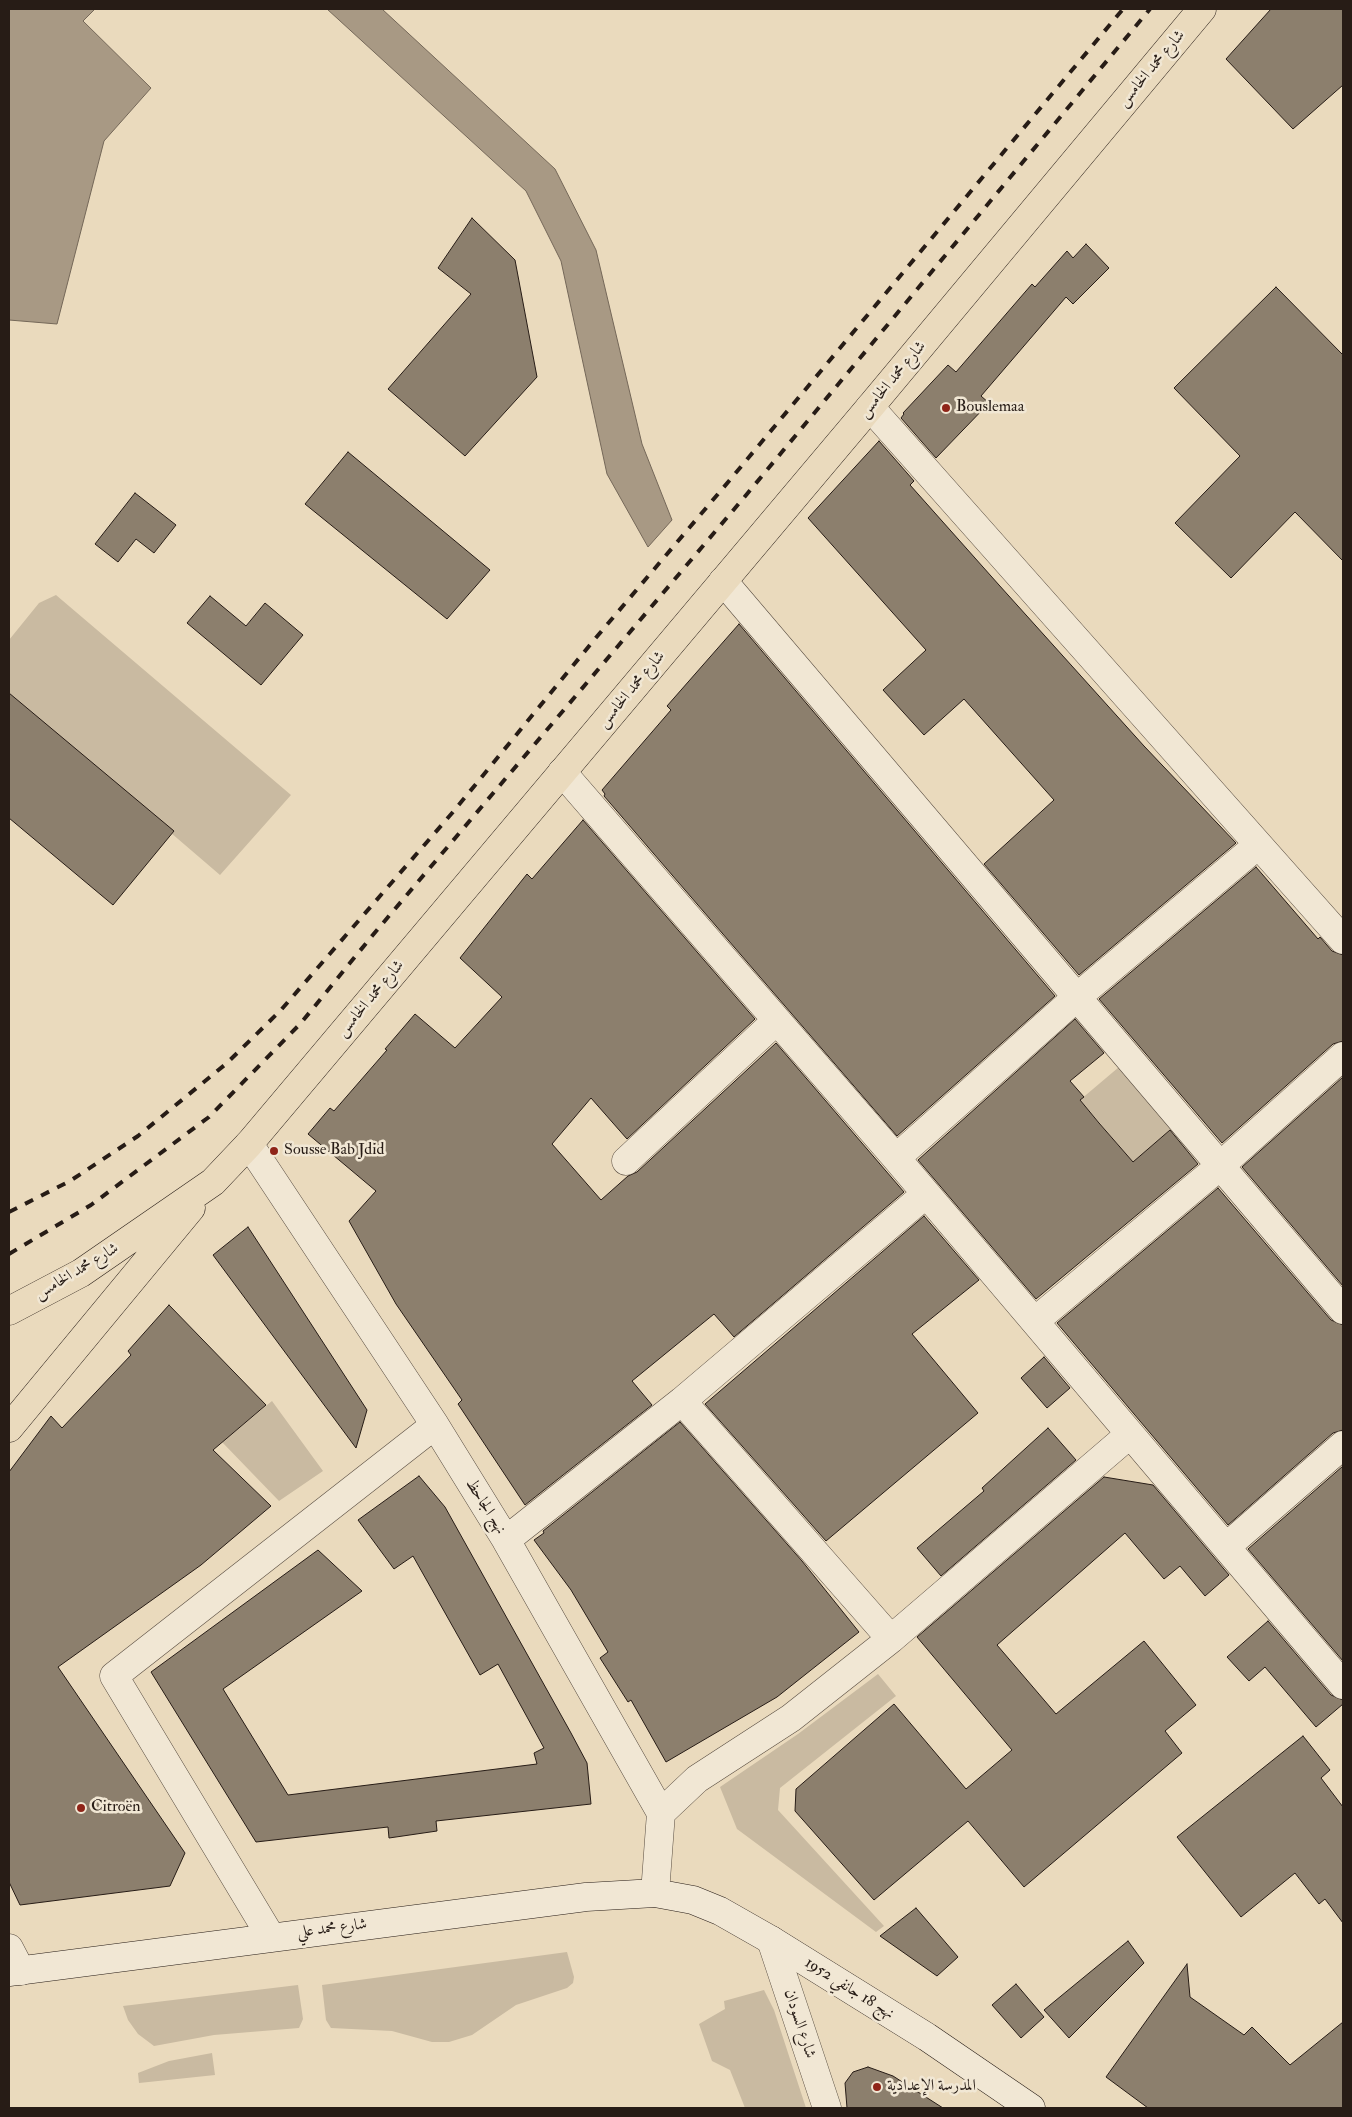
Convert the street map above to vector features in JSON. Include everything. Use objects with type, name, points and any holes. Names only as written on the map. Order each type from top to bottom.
[{"type":"main road","name":"شارع محمد الخامس","points":[[9,1311],[81,1273],[213,1182],[249,1144],[724,581],[1202,9]]},
{"type":"main road","points":[[9,1428],[213,1182]]},
{"type":"street","points":[[870,407],[1343,940]]},
{"type":"street","points":[[724,581],[1343,1310]]},
{"type":"street","points":[[562,772],[896,1158],[1343,1685]]},
{"type":"street","points":[[896,1158],[1077,997],[1258,844]]},
{"type":"street","points":[[626,1161],[776,1021]]},
{"type":"street","points":[[1035,1321],[1220,1166],[1343,1056]]},
{"type":"street","name":"نهج الجاحظ","points":[[249,1144],[434,1425],[506,1540],[661,1813]]},
{"type":"street","points":[[506,1540],[682,1401],[926,1194]]},
{"type":"street","points":[[682,1401],[891,1639]]},
{"type":"street","points":[[271,1937],[114,1676],[434,1425]]},
{"type":"street","points":[[655,1893],[661,1813],[697,1779],[791,1718],[891,1639],[1129,1435]]},
{"type":"street","points":[[1226,1547],[1343,1445]]},
{"type":"street","name":"شارع محمد علي","points":[[13,1963],[271,1937],[586,1897],[655,1893]]},
{"type":"street","name":"نهج 18 جانفي 1952","points":[[655,1893],[692,1900],[720,1911],[771,1940],[927,2037],[1031,2108]]},
{"type":"street","name":"شارع السودان","points":[[771,1940],[827,2108]]},
{"type":"shaded area","points":[[9,9],[95,9],[83,21],[151,88],[104,141],[57,324],[9,320]]},
{"type":"shaded area","points":[[327,9],[382,9],[555,169],[596,250],[642,444],[672,520],[648,547],[607,474],[561,261],[526,191]]},
{"type":"shaded area","points":[[56,595],[291,795],[220,875],[9,694],[9,640],[39,603]]},
{"type":"shaded area","points":[[1119,1067],[1172,1128],[1133,1162],[1080,1100]]},
{"type":"shaded area","points":[[272,1401],[323,1471],[279,1501],[222,1442]]},
{"type":"shaded area","points":[[878,1674],[896,1696],[780,1788],[778,1810],[884,1926],[876,1932],[737,1829],[720,1787],[798,1734]]},
{"type":"shaded area","points":[[567,1952],[574,1977],[573,1983],[567,1988],[516,2005],[472,2035],[449,2042],[432,2042],[392,2031],[331,2028],[326,2020],[322,1985]]},
{"type":"shaded area","points":[[298,1985],[303,2019],[299,2028],[214,2035],[154,2046],[138,2034],[128,2020],[123,2006]]},
{"type":"shaded area","points":[[764,1990],[774,2010],[806,2108],[745,2108],[730,2070],[712,2061],[699,2024],[725,2009],[724,2001]]},
{"type":"shaded area","points":[[212,2053],[215,2075],[139,2083],[138,2073],[169,2061]]},
{"type":"building","points":[[1271,9],[1343,9],[1343,85],[1293,129],[1226,59]]},
{"type":"building","points":[[472,218],[515,260],[537,377],[465,456],[388,389],[471,294],[438,268]]},
{"type":"building","points":[[1086,244],[1109,268],[1073,304],[1066,297],[981,396],[989,403],[936,458],[901,418],[903,413],[948,365],[956,372],[1032,284],[1035,287],[1067,251],[1073,258]]},
{"type":"building","points":[[1276,287],[1343,355],[1343,561],[1295,512],[1231,578],[1175,523],[1240,456],[1174,388]]},
{"type":"building","points":[[879,441],[914,481],[910,485],[1144,746],[1236,843],[1079,975],[984,864],[1054,800],[964,699],[924,735],[883,690],[926,650],[808,518]]},
{"type":"building","points":[[348,452],[490,570],[447,619],[305,504]]},
{"type":"building","points":[[135,493],[176,525],[154,553],[136,539],[118,562],[95,544]]},
{"type":"building","points":[[210,596],[246,626],[265,603],[303,635],[261,685],[187,623]]},
{"type":"building","points":[[739,624],[1055,996],[897,1136],[604,796],[605,794],[602,790],[671,710],[667,706]]},
{"type":"building","points":[[9,693],[174,831],[113,905],[9,818]]},
{"type":"building","points":[[583,820],[755,1019],[627,1139],[591,1098],[552,1144],[601,1200],[628,1176],[637,1172],[776,1043],[904,1192],[734,1337],[714,1314],[632,1381],[652,1405],[525,1505],[458,1404],[462,1400],[396,1304],[349,1221],[376,1191],[308,1134],[330,1108],[334,1111],[387,1050],[385,1049],[415,1014],[455,1048],[502,997],[460,958],[527,874],[532,879]]},
{"type":"building","points":[[1256,867],[1318,939],[1320,937],[1332,951],[1343,955],[1343,1041],[1333,1044],[1222,1143],[1099,999]]},
{"type":"building","points":[[1075,1019],[1104,1053],[1070,1081],[1084,1097],[1080,1100],[1099,1123],[1133,1162],[1170,1130],[1198,1164],[1036,1299],[918,1160]]},
{"type":"building","points":[[1343,1077],[1343,1286],[1242,1167]]},
{"type":"building","points":[[1218,1188],[1331,1320],[1343,1325],[1343,1430],[1333,1433],[1228,1525],[1057,1323]]},
{"type":"building","points":[[924,1216],[979,1280],[912,1334],[978,1413],[826,1541],[705,1404]]},
{"type":"building","points":[[248,1227],[367,1410],[356,1448],[213,1255]]},
{"type":"building","points":[[169,1305],[266,1405],[213,1450],[271,1506],[201,1565],[58,1667],[185,1853],[170,1886],[20,1905],[9,1882],[9,1472],[51,1416],[62,1428],[131,1355],[128,1351]]},
{"type":"building","points":[[1044,1357],[1070,1388],[1047,1408],[1021,1378]]},
{"type":"building","points":[[680,1422],[802,1561],[859,1632],[777,1697],[666,1762],[631,1700],[628,1702],[600,1658],[608,1652],[571,1590],[534,1540]]},
{"type":"building","points":[[1048,1428],[1076,1460],[941,1576],[917,1548],[984,1491],[982,1488]]},
{"type":"building","points":[[1343,1466],[1343,1661],[1248,1549]]},
{"type":"building","points":[[419,1476],[445,1507],[587,1763],[591,1804],[436,1821],[437,1831],[389,1838],[388,1827],[256,1842],[151,1672],[318,1550],[362,1591],[223,1689],[288,1795],[537,1764],[534,1753],[544,1748],[498,1664],[480,1675],[413,1556],[394,1569],[358,1520]]},
{"type":"building","points":[[1104,1477],[1153,1485],[1229,1575],[1205,1596],[1180,1566],[1164,1579],[1125,1533],[997,1645],[1056,1714],[1144,1641],[1196,1705],[1165,1731],[1182,1753],[1024,1887],[968,1821],[874,1900],[795,1811],[796,1789],[894,1704],[966,1789],[1012,1750],[917,1637]]},
{"type":"building","points":[[1268,1621],[1331,1695],[1343,1700],[1343,1704],[1316,1727],[1265,1667],[1249,1681],[1227,1657]]},
{"type":"building","points":[[1303,1736],[1330,1770],[1321,1778],[1343,1807],[1343,1923],[1325,1899],[1319,1904],[1295,1873],[1241,1917],[1177,1837]]},
{"type":"building","points":[[916,1908],[958,1957],[937,1976],[880,1936]]},
{"type":"building","points":[[1128,1941],[1144,1963],[1069,2038],[1044,2010]]},
{"type":"building","points":[[1187,1964],[1190,1997],[1244,2035],[1252,2027],[1290,2065],[1343,2022],[1343,2108],[1148,2108],[1106,2077]]},
{"type":"building","points":[[1016,1984],[1044,2017],[1021,2038],[992,2005]]},
{"type":"building","name":"المدرسة الإعدادية","points":[[868,2067],[893,2076],[943,2108],[847,2108],[845,2083],[853,2072]]},
{"type":"railway","points":[[9,1212],[70,1181],[138,1136],[227,1063],[281,1010],[453,812],[594,640],[1123,9]]},
{"type":"railway","points":[[9,1254],[91,1205],[209,1117],[301,1023],[372,936],[747,494],[1150,9]]},
{"type":"place","name":"Bouslemaa","points":[[946,408]]},
{"type":"place","name":"Sousse Bab Jdid","points":[[274,1151]]},
{"type":"place","name":"Citroën","points":[[81,1808]]},
{"type":"place","name":"المدرسة الإعدادية","points":[[877,2087]]}]
